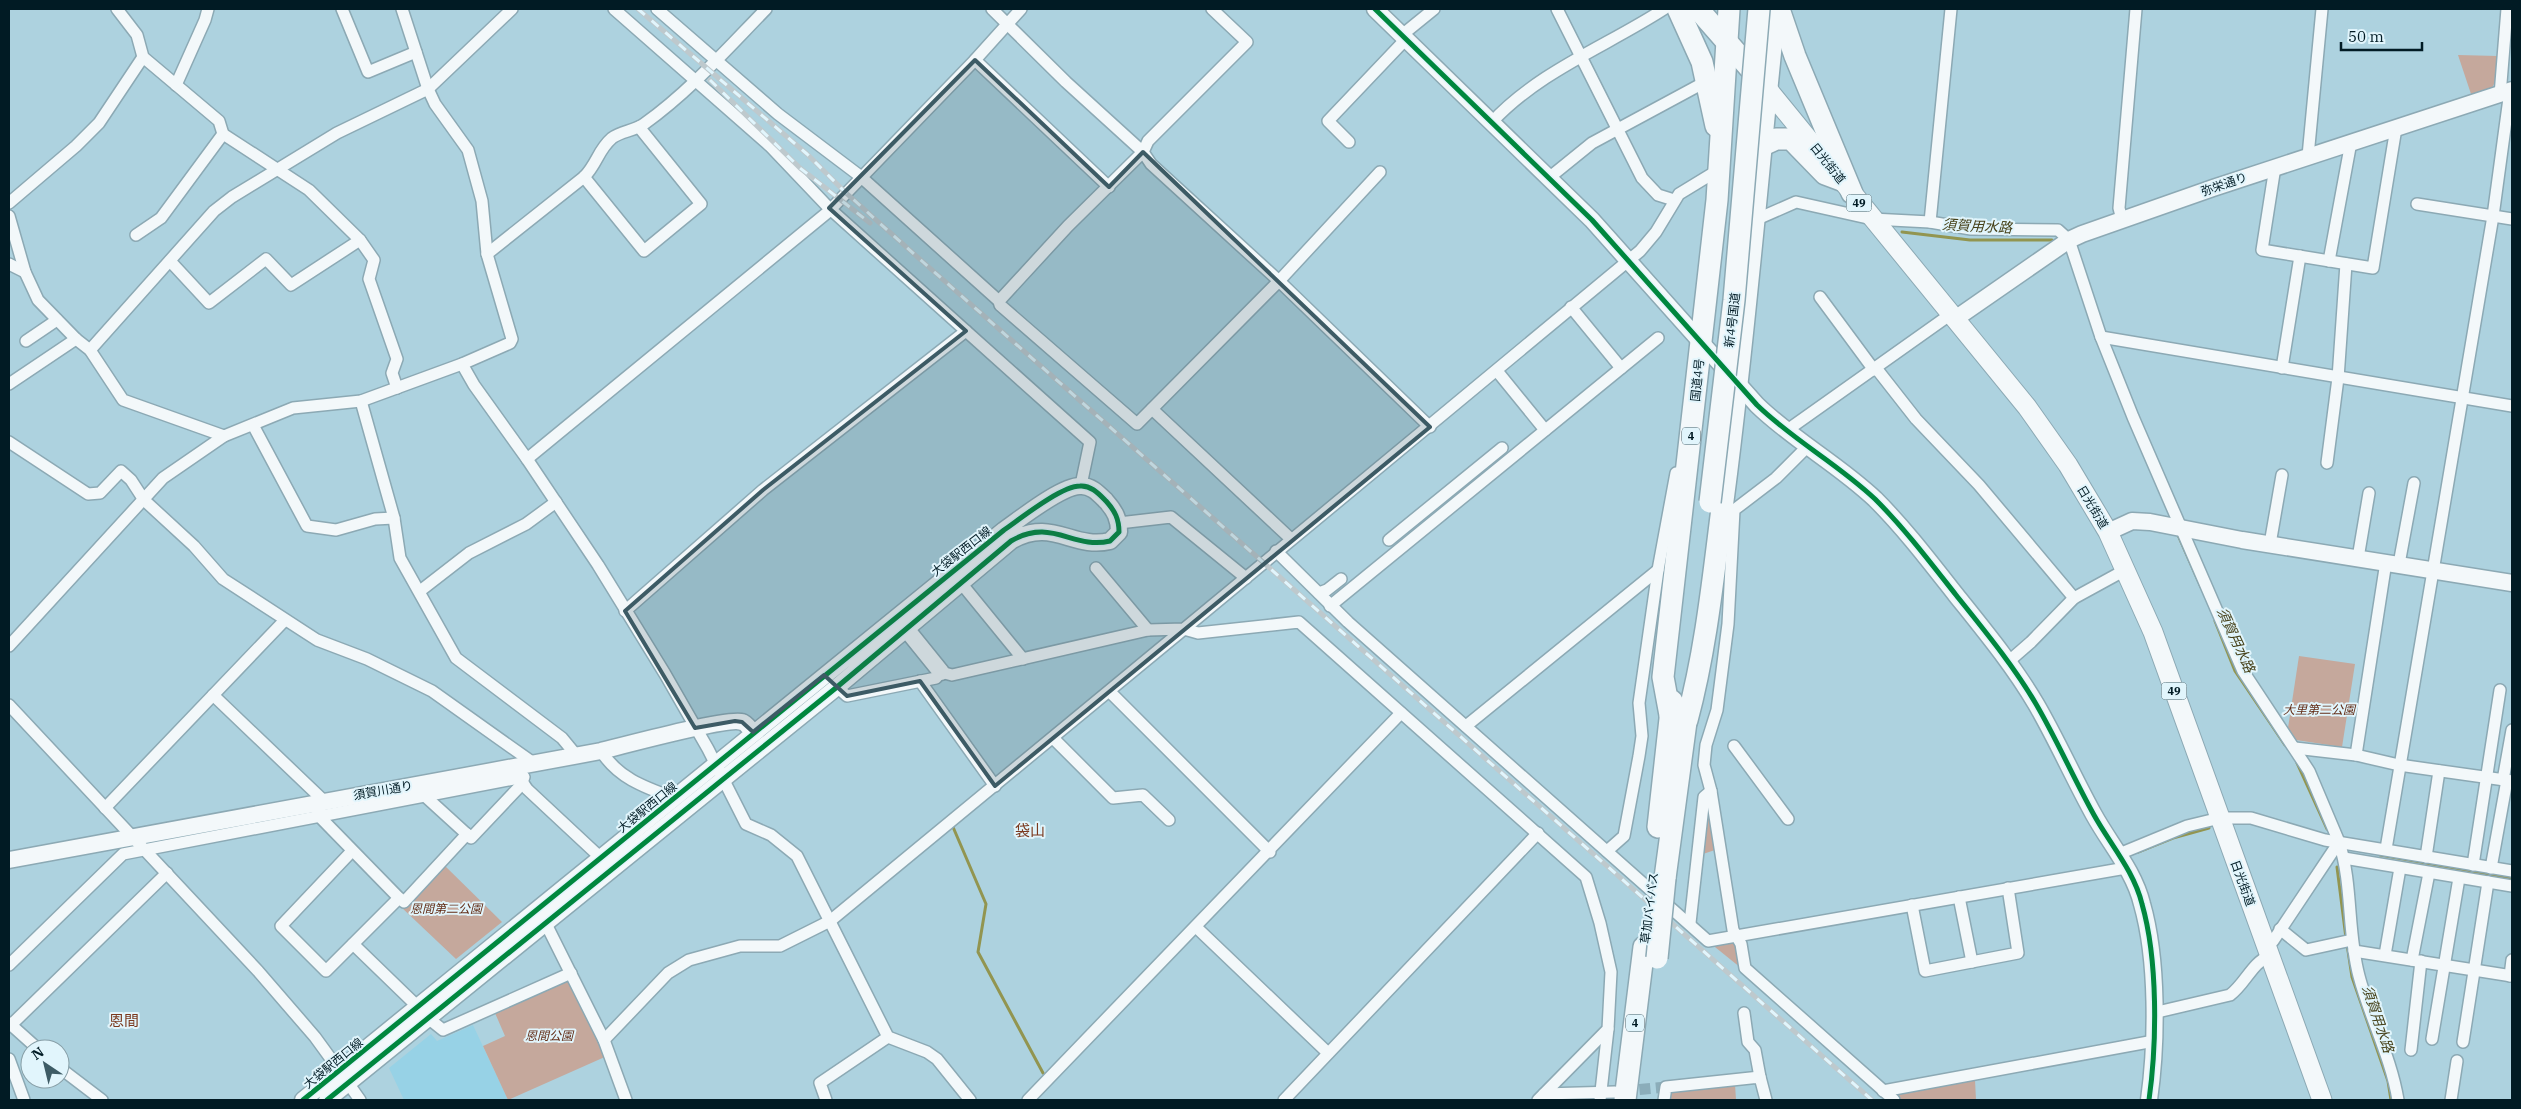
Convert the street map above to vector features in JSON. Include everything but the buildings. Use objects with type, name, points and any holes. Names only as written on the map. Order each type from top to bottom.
[{"type":"highway","name":"4","points":[[1678,9],[1694,42],[1706,81],[1721,162]]},
{"type":"highway","name":"日光街道","points":[[1698,9],[1766,86]]},
{"type":"highway","name":"国道4号","points":[[1678,718],[1663,677],[1721,162],[1729,9]]},
{"type":"highway","name":"新4号国道","points":[[1704,501],[1745,9]]},
{"type":"highway","name":"新4号国道","points":[[1678,718],[1704,501],[1734,300],[1759,9]]},
{"type":"highway","points":[[1766,86],[1777,9]]},
{"type":"highway","points":[[1777,9],[1846,187]]},
{"type":"highway","name":"4","points":[[1678,718],[1700,673],[1738,386],[1755,220],[1766,86]]},
{"type":"highway","points":[[1761,146],[1776,139],[1791,139],[1825,174],[1846,187]]},
{"type":"highway","name":"草加バイパス","points":[[1639,1100],[1651,952],[1678,718]]},
{"type":"highway","name":"草加バイパス","points":[[1620,1096],[1651,952]]},
{"type":"main road","name":"日光街道","points":[[1766,86],[2036,420],[2108,532],[2127,570],[2153,632],[2322,1100]]},
{"type":"street","points":[[117,9],[137,36],[144,57],[220,121],[223,134],[309,190],[360,240],[374,260],[369,279],[397,359],[392,373],[397,388]]},
{"type":"street","points":[[176,85],[205,20],[208,9]]},
{"type":"street","points":[[342,9],[368,72],[416,52]]},
{"type":"street","points":[[9,646],[163,478],[224,436],[294,408],[361,401],[462,364],[510,343],[512,339],[487,254],[482,201],[468,150],[435,104],[428,89],[402,9]]},
{"type":"street","points":[[90,350],[214,211],[232,197],[337,134],[428,89],[512,9]]},
{"type":"street","points":[[614,9],[770,146],[829,208],[1090,442],[1081,485]]},
{"type":"street","points":[[657,9],[778,114],[860,176],[999,301],[1000,305],[1137,424],[1279,281],[1377,175]]},
{"type":"street","points":[[487,254],[584,177],[594,167],[599,151],[614,136],[639,127],[696,80],[766,9]]},
{"type":"street","points":[[992,9],[1066,82],[1143,152],[1151,164],[1279,281],[1430,427]]},
{"type":"street","points":[[527,459],[828,212],[829,208],[975,60],[1006,23],[1021,9]]},
{"type":"street","points":[[999,301],[1068,226],[1143,152],[1148,141],[1247,42],[1212,9]]},
{"type":"street","points":[[1375,9],[1491,123],[1550,177],[1629,261],[1738,386],[1786,432],[1806,447],[1830,461],[1859,484],[1901,526],[2008,662],[2037,705],[2094,815],[2122,861],[2142,903],[2147,926],[2154,1041],[2154,1067],[2149,1100]]},
{"type":"street","points":[[1349,142],[1328,121],[1404,37],[1434,9]]},
{"type":"street","points":[[1557,9],[1638,171],[1648,187],[1663,198],[1674,200]]},
{"type":"street","points":[[1491,123],[1503,110],[1539,82],[1664,9]]},
{"type":"street","points":[[1930,222],[1951,9]]},
{"type":"street","points":[[2122,220],[2119,208],[2136,9]]},
{"type":"street","points":[[2308,156],[2322,9]]},
{"type":"street","points":[[2386,849],[2493,216],[2507,92],[2507,9]]},
{"type":"street","points":[[9,203],[76,146],[99,123],[144,57]]},
{"type":"street","points":[[975,60],[1109,187]]},
{"type":"street","points":[[1550,177],[1586,147],[1706,81]]},
{"type":"street","name":"弥栄通り","points":[[1953,317],[2069,240],[2275,167],[2507,92]]},
{"type":"street","points":[[584,177],[644,250],[700,204],[639,127]]},
{"type":"street","points":[[2275,167],[2262,250],[2373,268],[2396,128]]},
{"type":"street","points":[[136,235],[161,218],[223,134]]},
{"type":"street","points":[[2329,261],[2351,142]]},
{"type":"street","points":[[604,1040],[668,973],[689,960],[740,946],[780,946],[830,921],[1110,692],[1276,551],[1430,427],[1629,261],[1646,246],[1679,194],[1721,162]]},
{"type":"street","points":[[1755,220],[1796,202],[1872,219],[1930,222],[1971,229],[2058,230],[2069,240],[2101,338],[2242,671],[2309,771],[2339,842],[2344,858],[2353,946],[2358,975],[2394,1075],[2398,1100]]},
{"type":"street","points":[[2417,204],[2512,219]]},
{"type":"street","points":[[9,216],[25,272],[38,300],[76,339],[90,350],[123,400],[224,436]]},
{"type":"street","points":[[170,261],[209,303],[266,259],[292,285],[360,240]]},
{"type":"street","points":[[2282,368],[2300,256]]},
{"type":"street","points":[[9,264],[25,272]]},
{"type":"street","points":[[2327,463],[2338,378],[2346,264]]},
{"type":"street","points":[[1820,296],[1875,369],[1916,419],[1979,485],[2074,598]]},
{"type":"street","points":[[1571,308],[1621,368]]},
{"type":"street","points":[[1786,432],[1953,317]]},
{"type":"street","points":[[26,341],[57,320]]},
{"type":"street","points":[[625,611],[763,490],[966,331]]},
{"type":"street","points":[[1330,606],[1658,338]]},
{"type":"street","points":[[2101,338],[2512,406]]},
{"type":"street","points":[[9,384],[76,339]]},
{"type":"street","points":[[462,364],[474,385],[527,459],[598,565],[665,674],[715,763],[746,824],[771,835],[796,856],[888,1037],[927,1052],[937,1059],[970,1100]]},
{"type":"street","points":[[1497,371],[1545,430]]},
{"type":"street","points":[[361,401],[394,518],[400,558],[456,658],[555,732],[576,755]]},
{"type":"street","points":[[1152,409],[1291,539]]},
{"type":"street","points":[[254,425],[306,526],[336,530],[375,519],[394,518]]},
{"type":"street","points":[[1731,439],[1736,444],[1728,624],[1716,710],[1706,745],[1704,765],[1711,791],[1733,930],[1741,944],[1745,968],[1894,1100]]},
{"type":"street","points":[[9,442],[88,494],[100,493],[121,471],[144,500],[194,546],[223,579],[317,640],[367,659],[432,692],[525,772],[527,790],[600,858]]},
{"type":"street","points":[[1607,851],[1624,836],[1642,736],[1639,703],[1658,570],[1680,453],[1690,442]]},
{"type":"street","points":[[1734,510],[1776,478],[1806,447]]},
{"type":"street","points":[[1389,540],[1502,448]]},
{"type":"street","points":[[2270,544],[2282,475]]},
{"type":"street","points":[[2356,755],[2393,563],[2414,483]]},
{"type":"street","points":[[1081,485],[1099,494],[1112,509],[1119,523],[1116,538],[1105,542],[1048,531],[1008,536],[1036,507],[1081,485]]},
{"type":"street","points":[[2358,558],[2369,493]]},
{"type":"street","points":[[420,591],[469,553],[526,524],[556,502]]},
{"type":"street","points":[[1436,502],[1444,512]]},
{"type":"street","points":[[1036,507],[1048,531]]},
{"type":"street","points":[[1119,523],[1171,517],[1246,578]]},
{"type":"street","points":[[2108,532],[2132,521],[2150,522],[2270,544],[2512,583]]},
{"type":"street","name":"大袋駅西口線","points":[[303,1100],[344,1076],[423,1012],[600,858],[753,732],[901,623],[961,583],[1008,536]]},
{"type":"street","name":"大袋駅西口線","points":[[423,1012],[545,922],[837,687],[901,623],[1008,536]]},
{"type":"street","points":[[1276,551],[1330,606],[1690,923],[1708,941],[2008,888],[2122,861],[2168,832],[2220,818],[2251,818],[2339,842],[2512,871]]},
{"type":"street","points":[[1096,568],[1148,630]]},
{"type":"street","points":[[1466,726],[1658,570]]},
{"type":"street","points":[[2008,662],[2031,642],[2074,598],[2127,570]]},
{"type":"street","points":[[1319,593],[1327,590],[1341,579]]},
{"type":"street","points":[[961,583],[1023,659]]},
{"type":"street","points":[[105,808],[285,620]]},
{"type":"street","points":[[901,623],[941,672],[952,675],[1148,630],[1184,629],[1198,633],[1299,622],[1586,877],[1600,924],[1611,972],[1608,1029],[1600,1096]]},
{"type":"street","points":[[837,687],[847,696],[936,678],[941,672]]},
{"type":"street","points":[[920,681],[995,786]]},
{"type":"street","points":[[2473,865],[2500,690]]},
{"type":"street","points":[[1110,692],[1270,852]]},
{"type":"street","points":[[213,695],[319,807],[352,851],[404,902],[467,834]]},
{"type":"street","points":[[9,705],[146,849],[258,971],[316,1037],[360,1100]]},
{"type":"street","points":[[1028,1100],[1197,928],[1401,713]]},
{"type":"street","name":"須賀川通り","points":[[9,860],[134,837],[525,772],[576,755],[601,751],[695,728],[735,721],[742,722],[753,732]]},
{"type":"street","points":[[2491,868],[2507,780],[2512,730]]},
{"type":"street","points":[[1054,738],[1113,798],[1144,795],[1169,820]]},
{"type":"street","points":[[1734,746],[1788,819]]},
{"type":"street","points":[[2295,748],[2356,755],[2399,765],[2507,780]]},
{"type":"street","points":[[601,751],[610,766],[637,785],[674,798]]},
{"type":"street","points":[[2426,857],[2439,770]]},
{"type":"street","points":[[9,965],[123,854],[319,807],[426,797],[525,772]]},
{"type":"street","points":[[426,797],[470,838],[525,772]]},
{"type":"street","points":[[1690,923],[1704,797],[1711,791]]},
{"type":"street","points":[[1284,1100],[1538,833]]},
{"type":"street","points":[[2153,1013],[2230,995],[2237,990],[2262,959],[2339,842]]},
{"type":"street","points":[[352,851],[281,926],[326,972],[400,898]]},
{"type":"street","points":[[2344,858],[2512,886]]},
{"type":"street","points":[[2385,955],[2400,868]]},
{"type":"street","points":[[27,1039],[10,1024],[167,873]]},
{"type":"street","points":[[2411,1050],[2416,960],[2429,873]]},
{"type":"street","points":[[2432,1038],[2459,878]]},
{"type":"street","points":[[2463,1042],[2488,882]]},
{"type":"street","points":[[1912,905],[1925,971],[2018,953],[2008,888]]},
{"type":"street","points":[[1959,896],[1972,962]]},
{"type":"street","points":[[545,922],[604,1040],[626,1100]]},
{"type":"street","points":[[1197,928],[1328,1053]]},
{"type":"street","points":[[2280,929],[2306,950],[2353,946],[2385,955],[2511,976],[2512,960]]},
{"type":"street","points":[[352,944],[443,1030],[571,973]]},
{"type":"street","points":[[1744,1013],[1748,1042],[1755,1050],[1766,1100]]},
{"type":"street","points":[[1541,1097],[1608,1029]]},
{"type":"street","points":[[826,1100],[820,1083],[888,1037]]},
{"type":"street","points":[[1883,1091],[2154,1041]]},
{"type":"street","points":[[9,1059],[23,1100]]},
{"type":"street","points":[[2451,1100],[2458,1061]]},
{"type":"street","points":[[70,1076],[102,1100]]},
{"type":"street","name":"大袋駅西口線","points":[[327,1100],[344,1076]]},
{"type":"street","points":[[1664,1100],[1666,1087],[1760,1077]]},
{"type":"street","points":[[1541,1097],[1620,1096]]},
{"type":"highlighted area","points":[[975,60],[1109,187],[1143,152],[1430,427],[995,786],[920,681],[847,696],[824,675],[753,732],[742,722],[735,721],[695,728],[625,611],[763,490],[966,331],[829,208]]},
{"type":"shaded area","points":[[473,1025],[508,1100],[404,1100],[389,1068],[431,1034],[437,1041]]},
{"type":"green space","points":[[2458,55],[2498,56],[2496,80],[2492,88],[2471,94]]},
{"type":"green space","name":"大里第二公園","points":[[2299,656],[2355,664],[2342,747],[2296,740],[2288,728]]},
{"type":"green space","points":[[1706,797],[1718,849],[1700,855]]},
{"type":"green space","name":"恩間第二公園","points":[[442,863],[502,922],[456,959],[401,907]]},
{"type":"green space","points":[[1733,939],[1740,944],[1741,968],[1710,943]]},
{"type":"green space","name":"恩間公園","points":[[563,980],[574,982],[607,1056],[508,1100],[483,1046],[505,1036],[495,1013]]},
{"type":"green space","points":[[1975,1080],[1976,1100],[1899,1100],[1893,1095]]},
{"type":"green space","points":[[1735,1084],[1736,1100],[1669,1100],[1670,1091]]},
{"type":"waterway","name":"須賀用水路","points":[[1902,232],[1970,240],[2052,240]]},
{"type":"waterway","name":"須賀用水路","points":[[2178,535],[2201,587]]},
{"type":"waterway","name":"須賀用水路","points":[[2215,621],[2235,671],[2285,745]]},
{"type":"waterway","name":"須賀用水路","points":[[2297,763],[2327,829]]},
{"type":"waterway","points":[[953,827],[986,904],[978,952],[1043,1073]]},
{"type":"waterway","points":[[2138,852],[2173,838],[2209,828]]},
{"type":"waterway","points":[[2380,855],[2512,878]]},
{"type":"waterway","name":"須賀用水路","points":[[2337,867],[2346,938]]},
{"type":"waterway","name":"須賀用水路","points":[[2347,944],[2352,977],[2388,1081],[2391,1100]]},
{"type":"tunnel","points":[[1623,1091],[1666,1087]]},
{"type":"railway","points":[[638,9],[807,154],[845,192],[923,262],[1872,1100]]},
{"type":"railway","points":[[710,80],[800,168],[870,223]]},
{"type":"cycle path","points":[[1375,9],[1592,220],[1757,405],[1785,430],[1846,474],[1875,499],[1917,546],[2008,662],[2036,704],[2094,815],[2128,869],[2142,904],[2151,950],[2155,1028],[2149,1100]]},
{"type":"cycle path","points":[[303,1100],[1004,530],[1052,497],[1072,487],[1084,486],[1091,488],[1109,505],[1117,519],[1119,532],[1110,541],[1097,543],[1039,532],[1026,534],[1011,541],[837,687],[327,1100]]},
{"type":"district","name":"袋山","points":[[1030,830]]},
{"type":"district","name":"恩間","points":[[124,1020]]}]
